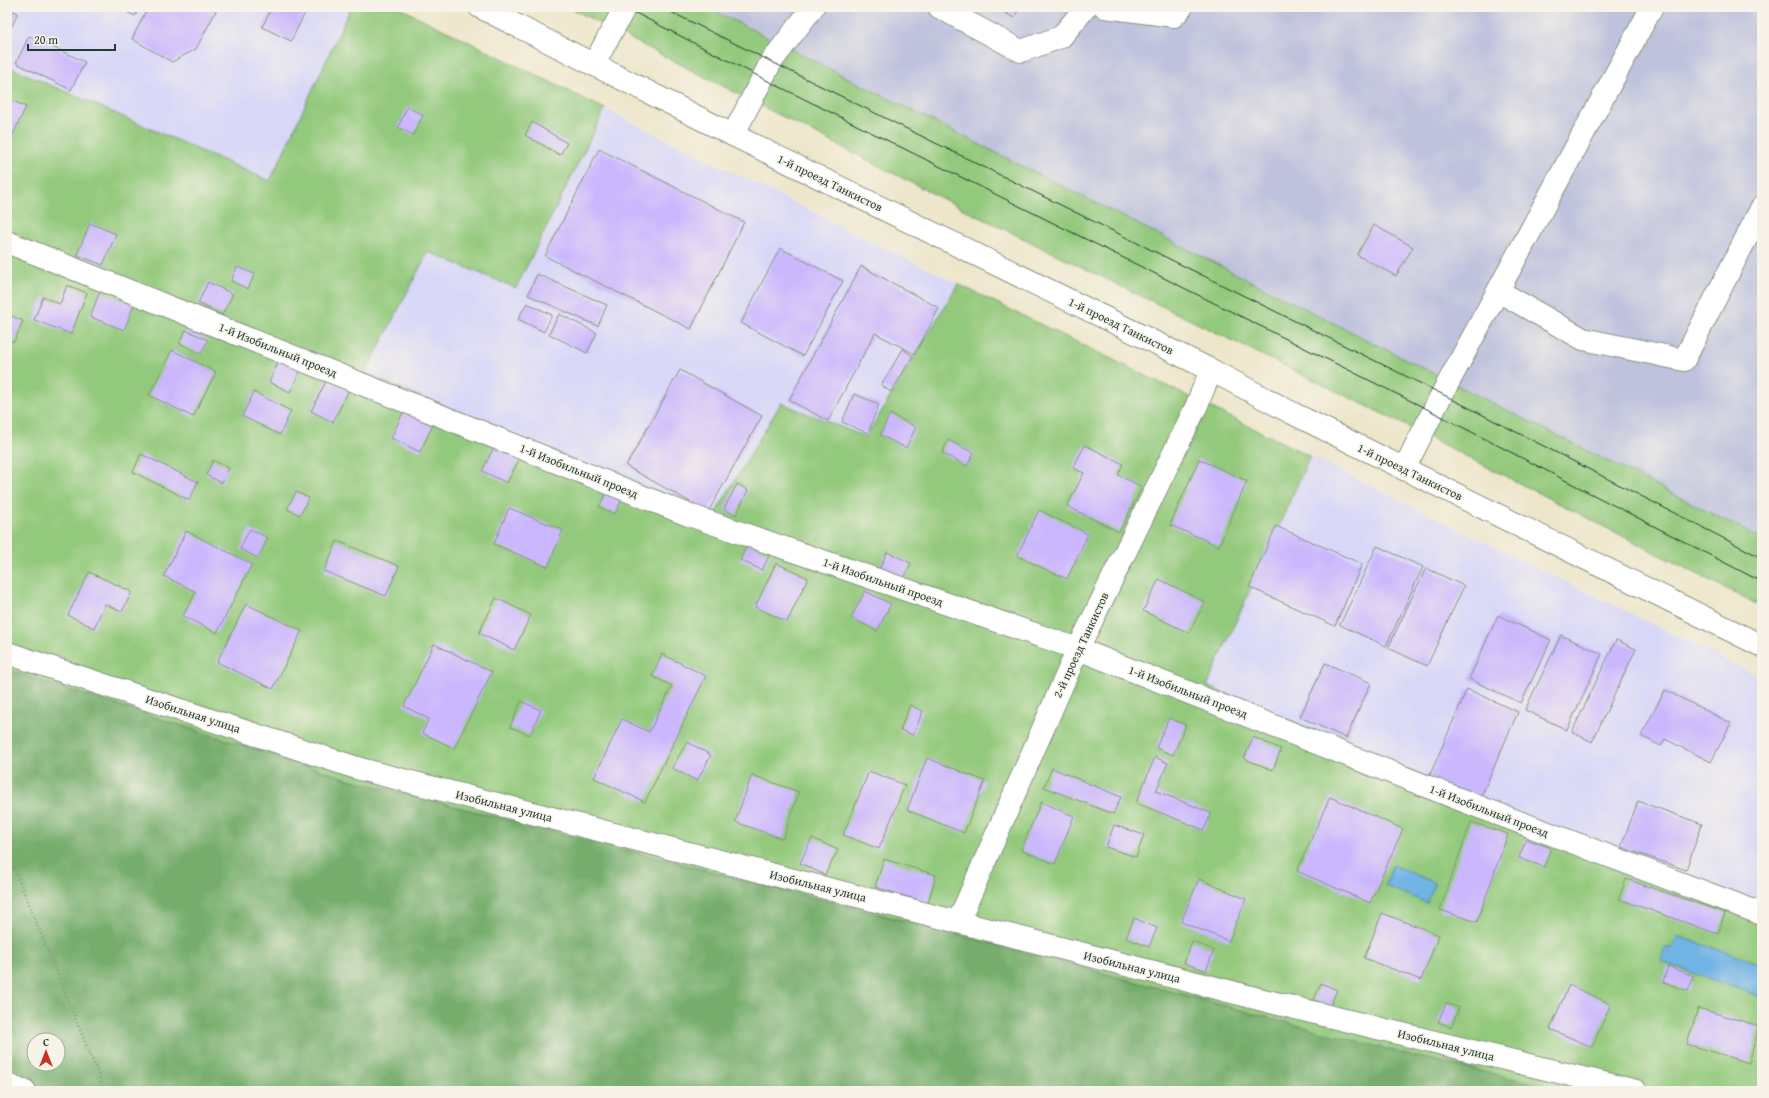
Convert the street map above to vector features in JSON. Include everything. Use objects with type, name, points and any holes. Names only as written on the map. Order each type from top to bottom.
[{"type":"street","name":"1-й проезд Танкистов","points":[[480,7],[733,135],[1210,370],[1404,469],[1762,646]]},
{"type":"street","points":[[594,64],[625,7]]},
{"type":"street","points":[[733,135],[771,62],[813,7]]},
{"type":"street","points":[[939,7],[1021,51],[1061,37],[1086,7]]},
{"type":"street","points":[[1105,7],[1174,16],[1182,7]]},
{"type":"street","points":[[1404,469],[1442,394],[1652,7]]},
{"type":"street","points":[[1498,291],[1583,339],[1684,360],[1762,207]]},
{"type":"street","name":"1-й Изобильный проезд","points":[[7,242],[686,514],[1078,649],[1474,805],[1762,914]]},
{"type":"street","name":"2-й проезд Танкистов","points":[[958,922],[1078,649],[1196,407],[1210,370]]},
{"type":"street","name":"Изобильная улица","points":[[7,654],[360,769],[1279,1004],[1636,1091]]},
{"type":"street","points":[[7,1085],[25,1091]]},
{"type":"path","points":[[7,844],[8,853],[105,1091]]},
{"type":"shaded area","points":[[7,7],[351,7],[270,181],[7,66]]},
{"type":"shaded area","points":[[707,7],[1762,7],[1762,539]]},
{"type":"shaded area","points":[[605,109],[958,284],[866,438],[781,403],[713,517],[365,374],[428,252],[516,287]]},
{"type":"shaded area","points":[[1310,456],[1762,678],[1762,905],[1491,805],[1207,686]]},
{"type":"green space","points":[[351,7],[398,7],[605,109],[516,288],[428,252],[365,374],[713,517],[781,403],[866,437],[958,284],[1310,456],[1207,686],[1491,805],[1762,905],[1762,1091],[1568,1091],[1405,1054],[960,935],[351,780],[7,670],[7,66],[270,181]]},
{"type":"green space","points":[[568,7],[707,7],[1762,539],[1762,607],[1387,416],[965,210]]},
{"type":"green space","points":[[7,670],[351,780],[960,935],[1405,1054],[1568,1091],[25,1091],[7,1085]]},
{"type":"water","points":[[1393,865],[1435,883],[1427,903],[1385,886]]},
{"type":"water","points":[[1677,936],[1762,964],[1762,997],[1661,962],[1664,949],[1673,947]]},
{"type":"building","points":[[116,7],[140,7],[135,16]]},
{"type":"building","points":[[148,7],[218,7],[196,49],[172,62],[132,39]]},
{"type":"building","points":[[272,7],[297,7],[306,11],[291,41],[262,27]]},
{"type":"building","points":[[996,7],[1020,7],[1014,18]]},
{"type":"building","points":[[7,8],[18,13],[11,28],[7,26]]},
{"type":"building","points":[[29,36],[85,62],[71,90],[16,63]]},
{"type":"building","points":[[7,98],[26,107],[7,147]]},
{"type":"building","points":[[407,107],[423,115],[413,135],[398,127]]},
{"type":"building","points":[[532,122],[567,143],[560,155],[525,135]]},
{"type":"building","points":[[599,149],[744,222],[691,329],[545,256]]},
{"type":"building","points":[[90,223],[116,234],[103,265],[77,255]]},
{"type":"building","points":[[1374,225],[1413,247],[1396,276],[1357,255]]},
{"type":"building","points":[[780,248],[843,281],[803,356],[741,323]]},
{"type":"building","points":[[861,266],[939,308],[915,354],[875,333],[828,421],[789,400]]},
{"type":"building","points":[[237,267],[255,274],[248,289],[231,281]]},
{"type":"building","points":[[537,274],[607,305],[598,326],[528,295]]},
{"type":"building","points":[[208,282],[233,294],[222,315],[198,303]]},
{"type":"building","points":[[67,285],[87,293],[71,334],[34,320],[43,297],[60,304]]},
{"type":"building","points":[[100,291],[134,305],[124,330],[90,317]]},
{"type":"building","points":[[527,303],[552,315],[544,332],[518,319]]},
{"type":"building","points":[[7,314],[23,321],[14,342],[7,339]]},
{"type":"building","points":[[559,314],[597,333],[587,353],[549,334]]},
{"type":"building","points":[[186,330],[208,340],[201,354],[179,343]]},
{"type":"building","points":[[903,349],[913,356],[891,392],[881,385]]},
{"type":"building","points":[[172,350],[216,372],[193,417],[149,395]]},
{"type":"building","points":[[280,359],[301,370],[290,392],[269,382]]},
{"type":"building","points":[[680,370],[762,416],[708,512],[626,466]]},
{"type":"building","points":[[328,377],[350,388],[333,422],[311,411]]},
{"type":"building","points":[[254,392],[291,411],[280,435],[242,416]]},
{"type":"building","points":[[854,394],[879,404],[868,433],[842,422]]},
{"type":"building","points":[[405,408],[434,423],[420,452],[391,438]]},
{"type":"building","points":[[890,414],[916,427],[906,448],[880,435]]},
{"type":"building","points":[[948,440],[974,453],[967,466],[942,453]]},
{"type":"building","points":[[496,443],[521,456],[507,483],[482,471]]},
{"type":"building","points":[[1085,445],[1123,464],[1118,475],[1142,487],[1119,532],[1067,506],[1084,473],[1073,468]]},
{"type":"building","points":[[141,454],[198,482],[189,500],[133,472]]},
{"type":"building","points":[[1199,459],[1247,481],[1219,546],[1170,525]]},
{"type":"building","points":[[213,460],[229,468],[222,483],[206,475]]},
{"type":"building","points":[[737,484],[748,490],[736,515],[724,509]]},
{"type":"building","points":[[608,490],[623,497],[615,514],[599,507]]},
{"type":"building","points":[[296,492],[309,498],[300,515],[287,509]]},
{"type":"building","points":[[509,508],[563,530],[548,567],[494,544]]},
{"type":"building","points":[[1039,510],[1088,534],[1067,579],[1017,556]]},
{"type":"building","points":[[1276,526],[1362,564],[1335,626],[1249,587]]},
{"type":"building","points":[[250,529],[268,538],[258,558],[240,549]]},
{"type":"building","points":[[186,531],[252,564],[217,633],[183,616],[196,592],[164,576]]},
{"type":"building","points":[[337,541],[399,566],[386,596],[324,571]]},
{"type":"building","points":[[748,543],[770,554],[762,570],[740,560]]},
{"type":"building","points":[[1377,546],[1423,567],[1386,646],[1340,625]]},
{"type":"building","points":[[887,552],[911,563],[902,583],[878,572]]},
{"type":"building","points":[[776,563],[808,578],[787,622],[755,607]]},
{"type":"building","points":[[1426,568],[1464,586],[1427,666],[1388,648]]},
{"type":"building","points":[[89,572],[132,592],[122,612],[105,604],[94,628],[68,615]]},
{"type":"building","points":[[1159,579],[1205,602],[1189,633],[1143,611]]},
{"type":"building","points":[[865,591],[891,604],[877,631],[851,618]]},
{"type":"building","points":[[496,598],[531,615],[514,650],[479,633]]},
{"type":"building","points":[[246,604],[302,631],[273,689],[217,662]]},
{"type":"building","points":[[1498,615],[1551,640],[1521,703],[1469,679]]},
{"type":"building","points":[[1561,635],[1602,654],[1567,730],[1525,710]]},
{"type":"building","points":[[1616,640],[1636,649],[1592,742],[1572,732]]},
{"type":"building","points":[[434,644],[492,672],[454,748],[422,733],[429,719],[404,706]]},
{"type":"building","points":[[662,654],[706,676],[645,802],[594,778],[622,719],[649,732],[672,686],[652,676]]},
{"type":"building","points":[[1325,663],[1371,683],[1346,738],[1300,717]]},
{"type":"building","points":[[1467,689],[1518,712],[1480,799],[1429,777]]},
{"type":"building","points":[[1665,690],[1731,723],[1711,762],[1665,739],[1661,746],[1641,736]]},
{"type":"building","points":[[521,701],[541,710],[530,735],[510,727]]},
{"type":"building","points":[[910,705],[923,711],[913,735],[900,730]]},
{"type":"building","points":[[1169,718],[1186,725],[1173,755],[1156,748]]},
{"type":"building","points":[[1253,737],[1281,749],[1273,770],[1244,759]]},
{"type":"building","points":[[687,742],[711,755],[697,781],[672,768]]},
{"type":"building","points":[[1155,757],[1168,763],[1156,791],[1211,813],[1204,830],[1136,803]]},
{"type":"building","points":[[927,758],[985,781],[964,833],[907,810]]},
{"type":"building","points":[[1052,768],[1121,797],[1113,814],[1044,787]]},
{"type":"building","points":[[869,771],[905,785],[879,849],[843,835]]},
{"type":"building","points":[[752,775],[799,792],[783,839],[735,822]]},
{"type":"building","points":[[1330,797],[1403,829],[1370,903],[1297,871]]},
{"type":"building","points":[[1638,801],[1702,824],[1686,870],[1621,847]]},
{"type":"building","points":[[1041,802],[1074,816],[1055,864],[1021,850]]},
{"type":"building","points":[[1471,822],[1508,834],[1477,922],[1440,910]]},
{"type":"building","points":[[1114,825],[1144,835],[1136,857],[1106,847]]},
{"type":"building","points":[[812,838],[838,850],[825,875],[800,863]]},
{"type":"building","points":[[1526,839],[1551,848],[1544,867],[1519,858]]},
{"type":"building","points":[[884,859],[936,875],[928,903],[875,887]]},
{"type":"building","points":[[1199,879],[1246,899],[1229,941],[1181,922]]},
{"type":"building","points":[[1626,879],[1725,913],[1718,934],[1619,899]]},
{"type":"building","points":[[1382,913],[1439,935],[1421,980],[1364,958]]},
{"type":"building","points":[[1134,918],[1157,928],[1149,947],[1126,938]]},
{"type":"building","points":[[1192,941],[1214,950],[1206,971],[1184,963]]},
{"type":"building","points":[[1668,966],[1694,976],[1688,991],[1663,982]]},
{"type":"building","points":[[1321,983],[1337,990],[1330,1006],[1314,1000]]},
{"type":"building","points":[[1569,985],[1611,1004],[1592,1047],[1550,1029]]},
{"type":"building","points":[[1446,1003],[1459,1008],[1451,1027],[1438,1022]]},
{"type":"building","points":[[1698,1008],[1759,1026],[1749,1063],[1687,1044]]},
{"type":"tram line","points":[[624,7],[762,78],[1433,412],[1762,582]]},
{"type":"tram line","points":[[661,7],[1442,394],[1762,558]]}]
